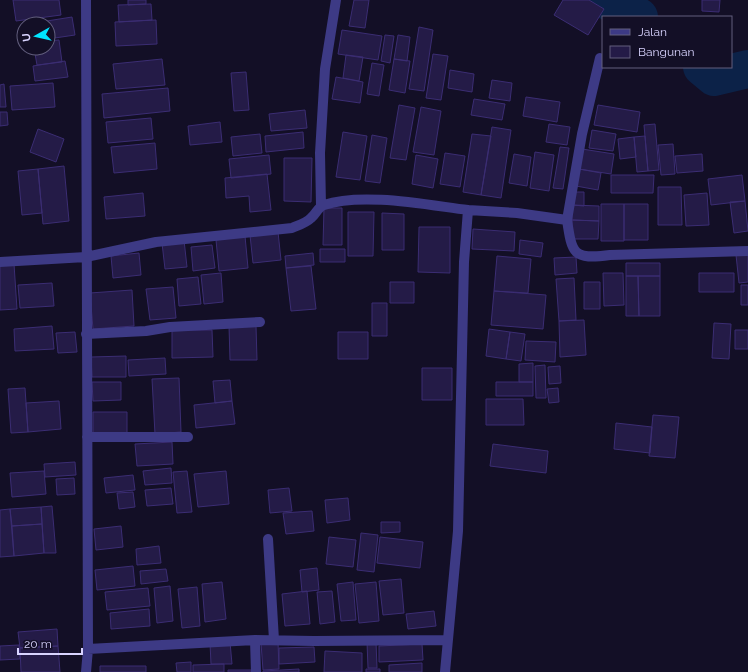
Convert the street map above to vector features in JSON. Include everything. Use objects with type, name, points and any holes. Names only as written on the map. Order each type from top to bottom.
[{"type":"street","points":[[86,0],[88,649],[86,672]]},
{"type":"street","points":[[321,206],[320,153],[325,69],[336,0]]},
{"type":"street","points":[[600,58],[582,134],[567,220],[570,244],[574,250],[581,255],[593,257],[610,255],[748,251]]},
{"type":"street","points":[[0,262],[86,257],[156,242],[292,228],[304,224],[311,219],[321,206],[337,201],[381,200],[468,210],[517,213],[567,220]]},
{"type":"street","points":[[445,672],[458,531],[464,262],[468,210]]},
{"type":"street","points":[[86,334],[146,331],[170,327],[260,322]]},
{"type":"street","points":[[87,437],[188,437]]},
{"type":"street","points":[[268,539],[274,640]]},
{"type":"street","points":[[88,649],[255,640],[448,640]]},
{"type":"street","points":[[255,640],[256,672]]},
{"type":"building","points":[[13,0],[59,0],[61,15],[16,16],[16,21]]},
{"type":"building","points":[[128,0],[146,0],[146,4],[128,5]]},
{"type":"building","points":[[354,0],[369,0],[365,28],[349,26]]},
{"type":"building","points":[[563,0],[589,0],[604,9],[588,35],[554,15]]},
{"type":"building","points":[[702,0],[720,0],[719,12],[702,11]]},
{"type":"building","points":[[151,4],[152,20],[119,22],[118,5]]},
{"type":"building","points":[[72,17],[75,35],[56,38],[56,20]]},
{"type":"building","points":[[156,20],[157,44],[116,46],[115,22]]},
{"type":"building","points":[[419,27],[433,30],[424,91],[409,89]]},
{"type":"building","points":[[342,30],[382,36],[378,60],[338,54]]},
{"type":"building","points":[[385,35],[394,36],[390,63],[381,61]]},
{"type":"building","points":[[398,35],[410,37],[407,61],[394,59]]},
{"type":"building","points":[[56,40],[59,40],[62,62],[37,65],[35,56],[56,56]]},
{"type":"building","points":[[433,54],[448,56],[441,100],[426,98]]},
{"type":"building","points":[[346,55],[363,57],[359,81],[343,78]]},
{"type":"building","points":[[162,59],[165,85],[116,89],[113,64]]},
{"type":"building","points":[[394,59],[410,61],[405,93],[389,90]]},
{"type":"building","points":[[65,61],[68,77],[35,81],[33,66]]},
{"type":"building","points":[[372,63],[384,65],[379,96],[367,94]]},
{"type":"building","points":[[450,70],[474,74],[472,92],[448,88]]},
{"type":"building","points":[[246,72],[249,110],[234,111],[231,73]]},
{"type":"building","points":[[336,77],[363,82],[360,103],[332,99]]},
{"type":"building","points":[[492,80],[512,83],[510,101],[489,98]]},
{"type":"building","points":[[53,83],[55,107],[12,110],[10,86]]},
{"type":"building","points":[[4,84],[6,107],[0,107],[0,85]]},
{"type":"building","points":[[168,88],[170,111],[104,118],[102,94]]},
{"type":"building","points":[[526,97],[560,102],[557,122],[523,116]]},
{"type":"building","points":[[474,99],[505,104],[502,120],[471,115]]},
{"type":"building","points":[[399,105],[415,108],[406,160],[390,158]]},
{"type":"building","points":[[598,105],[640,112],[637,132],[594,125]]},
{"type":"building","points":[[421,107],[441,111],[434,155],[413,152]]},
{"type":"building","points":[[305,110],[307,128],[271,131],[269,114]]},
{"type":"building","points":[[0,112],[7,112],[8,125],[0,126]]},
{"type":"building","points":[[151,118],[153,139],[108,143],[106,122]]},
{"type":"building","points":[[220,122],[222,142],[190,145],[188,126]]},
{"type":"building","points":[[549,124],[570,127],[567,145],[546,142]]},
{"type":"building","points":[[655,124],[659,170],[648,171],[644,125]]},
{"type":"building","points":[[492,127],[511,130],[501,198],[481,195]]},
{"type":"building","points":[[38,129],[64,139],[56,162],[30,152]]},
{"type":"building","points":[[592,130],[616,134],[613,151],[589,148]]},
{"type":"building","points":[[303,132],[304,148],[266,152],[265,136]]},
{"type":"building","points":[[343,132],[367,136],[360,180],[336,177]]},
{"type":"building","points":[[260,134],[262,153],[233,156],[231,137]]},
{"type":"building","points":[[472,134],[491,136],[481,195],[463,192]]},
{"type":"building","points":[[372,135],[387,138],[380,183],[365,181]]},
{"type":"building","points":[[645,136],[648,171],[637,172],[634,137]]},
{"type":"building","points":[[634,137],[636,157],[620,159],[618,139]]},
{"type":"building","points":[[155,143],[157,169],[114,173],[111,147]]},
{"type":"building","points":[[673,144],[675,174],[661,175],[658,145]]},
{"type":"building","points":[[560,147],[569,148],[563,189],[553,188]]},
{"type":"building","points":[[582,149],[614,154],[611,174],[579,169]]},
{"type":"building","points":[[535,152],[554,155],[549,191],[530,188]]},
{"type":"building","points":[[445,153],[465,156],[460,187],[440,184]]},
{"type":"building","points":[[514,154],[531,157],[527,186],[509,183]]},
{"type":"building","points":[[702,154],[703,171],[677,173],[675,156]]},
{"type":"building","points":[[269,155],[271,174],[231,178],[229,159]]},
{"type":"building","points":[[416,155],[438,159],[433,188],[412,184]]},
{"type":"building","points":[[284,158],[312,158],[311,202],[284,201]]},
{"type":"building","points":[[64,166],[69,221],[43,224],[38,169]]},
{"type":"building","points":[[38,169],[42,213],[22,215],[18,171]]},
{"type":"building","points":[[579,169],[601,173],[598,190],[576,186]]},
{"type":"building","points":[[267,174],[271,210],[250,212],[249,196],[226,198],[225,178]]},
{"type":"building","points":[[611,175],[654,175],[653,193],[611,193]]},
{"type":"building","points":[[742,175],[745,201],[711,205],[708,179]]},
{"type":"building","points":[[658,187],[681,187],[682,225],[658,225]]},
{"type":"building","points":[[572,192],[584,192],[584,206],[572,205]]},
{"type":"building","points":[[143,193],[145,216],[106,219],[104,197]]},
{"type":"building","points":[[707,193],[709,225],[686,226],[684,195]]},
{"type":"building","points":[[745,201],[748,231],[734,233],[730,202]]},
{"type":"building","points":[[601,204],[624,204],[624,241],[601,241]]},
{"type":"building","points":[[624,204],[648,204],[648,240],[624,240]]},
{"type":"building","points":[[572,205],[599,206],[599,221],[572,220]]},
{"type":"building","points":[[324,208],[342,208],[342,245],[323,245]]},
{"type":"building","points":[[348,212],[374,212],[373,256],[348,256]]},
{"type":"building","points":[[382,213],[404,214],[404,250],[382,250]]},
{"type":"building","points":[[572,220],[599,221],[598,239],[572,239]]},
{"type":"building","points":[[419,227],[450,227],[450,273],[418,272]]},
{"type":"building","points":[[473,229],[515,232],[514,251],[472,249]]},
{"type":"building","points":[[278,232],[281,260],[253,263],[250,235]]},
{"type":"building","points":[[245,236],[248,268],[219,271],[216,240]]},
{"type":"building","points":[[184,240],[187,267],[165,269],[162,243]]},
{"type":"building","points":[[520,240],[543,243],[541,257],[519,254]]},
{"type":"building","points":[[212,245],[215,268],[193,271],[191,247]]},
{"type":"building","points":[[320,249],[345,249],[345,262],[320,262]]},
{"type":"building","points":[[139,253],[141,275],[113,278],[111,256]]},
{"type":"building","points":[[313,253],[314,265],[286,268],[285,256]]},
{"type":"building","points":[[748,254],[748,282],[739,283],[736,255]]},
{"type":"building","points":[[497,256],[531,259],[528,293],[494,291]]},
{"type":"building","points":[[576,257],[577,273],[555,275],[554,258]]},
{"type":"building","points":[[626,263],[660,263],[660,276],[626,276]]},
{"type":"building","points":[[14,264],[17,309],[0,310],[0,265]]},
{"type":"building","points":[[311,266],[316,309],[291,311],[286,268]]},
{"type":"building","points":[[221,273],[223,302],[204,304],[201,275]]},
{"type":"building","points":[[603,273],[623,273],[624,305],[604,306]]},
{"type":"building","points":[[699,273],[734,273],[734,292],[699,292]]},
{"type":"building","points":[[626,276],[638,276],[639,316],[626,316]]},
{"type":"building","points":[[638,276],[660,276],[660,316],[639,316]]},
{"type":"building","points":[[198,277],[201,304],[179,306],[177,279]]},
{"type":"building","points":[[574,278],[576,320],[559,321],[556,279]]},
{"type":"building","points":[[390,282],[414,282],[414,303],[390,303]]},
{"type":"building","points":[[584,282],[600,282],[600,309],[584,309]]},
{"type":"building","points":[[52,283],[54,306],[20,308],[18,285]]},
{"type":"building","points":[[741,285],[748,285],[748,305],[741,305]]},
{"type":"building","points":[[173,287],[176,318],[150,320],[146,289]]},
{"type":"building","points":[[132,290],[134,326],[93,329],[90,293]]},
{"type":"building","points":[[494,291],[546,295],[543,329],[491,325]]},
{"type":"building","points":[[372,303],[387,303],[387,336],[372,336]]},
{"type":"building","points":[[584,320],[586,355],[560,357],[559,321]]},
{"type":"building","points":[[714,323],[731,324],[729,359],[712,358]]},
{"type":"building","points":[[52,326],[54,349],[15,351],[14,329]]},
{"type":"building","points":[[229,326],[256,326],[257,360],[230,360]]},
{"type":"building","points":[[489,329],[510,332],[506,359],[486,356]]},
{"type":"building","points":[[172,330],[212,330],[213,357],[172,358]]},
{"type":"building","points":[[735,330],[748,330],[748,349],[735,349]]},
{"type":"building","points":[[75,332],[77,352],[58,353],[56,333]]},
{"type":"building","points":[[338,332],[368,332],[368,359],[338,359]]},
{"type":"building","points":[[510,332],[525,334],[521,361],[506,359]]},
{"type":"building","points":[[526,341],[556,342],[555,362],[525,360]]},
{"type":"building","points":[[126,356],[126,377],[92,377],[91,357]]},
{"type":"building","points":[[165,358],[166,374],[129,376],[128,360]]},
{"type":"building","points":[[533,363],[533,382],[519,382],[519,364]]},
{"type":"building","points":[[545,365],[546,398],[536,398],[535,366]]},
{"type":"building","points":[[560,366],[561,383],[549,384],[548,367]]},
{"type":"building","points":[[422,368],[452,368],[452,400],[422,400]]},
{"type":"building","points":[[179,378],[181,432],[155,434],[152,379]]},
{"type":"building","points":[[230,380],[232,401],[215,403],[213,381]]},
{"type":"building","points":[[92,382],[121,382],[121,400],[93,401]]},
{"type":"building","points":[[496,382],[533,382],[533,396],[496,396]]},
{"type":"building","points":[[25,388],[28,432],[11,433],[8,389]]},
{"type":"building","points":[[558,388],[559,402],[549,403],[547,389]]},
{"type":"building","points":[[486,399],[523,399],[524,425],[486,425]]},
{"type":"building","points":[[59,401],[61,429],[28,432],[26,403]]},
{"type":"building","points":[[232,401],[235,424],[196,428],[194,405]]},
{"type":"building","points":[[93,412],[127,412],[127,433],[93,433]]},
{"type":"building","points":[[653,415],[679,417],[675,458],[649,456]]},
{"type":"building","points":[[616,423],[652,427],[650,453],[614,449]]},
{"type":"building","points":[[172,442],[173,464],[137,466],[135,444]]},
{"type":"building","points":[[493,444],[548,451],[546,473],[490,466]]},
{"type":"building","points":[[75,462],[76,475],[45,477],[44,464]]},
{"type":"building","points":[[171,468],[172,483],[145,485],[143,471]]},
{"type":"building","points":[[44,471],[46,494],[12,497],[10,473]]},
{"type":"building","points":[[187,471],[192,512],[177,513],[173,472]]},
{"type":"building","points":[[226,471],[229,504],[198,507],[194,474]]},
{"type":"building","points":[[133,475],[135,490],[106,493],[104,478]]},
{"type":"building","points":[[74,478],[75,494],[57,495],[56,479]]},
{"type":"building","points":[[171,488],[173,504],[147,506],[145,490]]},
{"type":"building","points":[[289,488],[292,511],[270,513],[268,490]]},
{"type":"building","points":[[133,492],[135,507],[119,509],[117,493]]},
{"type":"building","points":[[348,498],[350,520],[327,523],[325,500]]},
{"type":"building","points":[[52,506],[56,553],[44,553],[41,507]]},
{"type":"building","points":[[41,507],[42,524],[12,526],[10,509]]},
{"type":"building","points":[[10,509],[14,556],[0,557],[0,510]]},
{"type":"building","points":[[312,511],[314,531],[286,534],[283,513]]},
{"type":"building","points":[[381,522],[400,522],[400,532],[381,533]]},
{"type":"building","points":[[42,524],[44,553],[14,556],[12,526]]},
{"type":"building","points":[[121,526],[123,547],[96,550],[94,529]]},
{"type":"building","points":[[361,533],[378,535],[374,572],[357,570]]},
{"type":"building","points":[[329,537],[356,540],[353,567],[326,564]]},
{"type":"building","points":[[380,537],[423,542],[420,568],[377,563]]},
{"type":"building","points":[[159,546],[161,563],[137,565],[136,549]]},
{"type":"building","points":[[133,566],[135,586],[97,590],[95,570]]},
{"type":"building","points":[[317,568],[319,590],[302,592],[300,570]]},
{"type":"building","points":[[166,569],[168,581],[141,584],[140,571]]},
{"type":"building","points":[[401,579],[404,613],[383,615],[379,581]]},
{"type":"building","points":[[222,582],[226,619],[205,622],[202,584]]},
{"type":"building","points":[[353,582],[356,620],[341,621],[337,584]]},
{"type":"building","points":[[376,582],[379,621],[359,623],[355,584]]},
{"type":"building","points":[[170,586],[173,621],[157,623],[154,588]]},
{"type":"building","points":[[197,587],[200,626],[182,628],[178,589]]},
{"type":"building","points":[[148,588],[150,606],[107,610],[105,592]]},
{"type":"building","points":[[307,591],[310,624],[285,626],[282,594]]},
{"type":"building","points":[[332,591],[335,622],[320,624],[317,592]]},
{"type":"building","points":[[149,609],[150,626],[111,629],[110,613]]},
{"type":"building","points":[[434,611],[436,626],[408,629],[406,614]]},
{"type":"building","points":[[57,629],[58,646],[20,648],[18,632]]},
{"type":"building","points":[[230,642],[232,664],[211,664],[210,643]]},
{"type":"building","points":[[278,642],[279,669],[263,670],[261,643]]},
{"type":"building","points":[[367,642],[376,642],[377,668],[368,668]]},
{"type":"building","points":[[422,644],[423,660],[379,662],[379,646]]},
{"type":"building","points":[[19,645],[20,659],[0,660],[0,646]]},
{"type":"building","points":[[58,646],[60,672],[21,672],[20,648]]},
{"type":"building","points":[[314,647],[315,662],[279,664],[279,648]]},
{"type":"building","points":[[325,651],[362,653],[362,672],[324,672]]},
{"type":"building","points":[[191,662],[191,672],[177,672],[176,663]]},
{"type":"building","points":[[422,663],[422,672],[389,672],[389,665]]},
{"type":"building","points":[[224,664],[224,672],[193,672],[193,665]]},
{"type":"building","points":[[100,666],[146,666],[146,672],[100,672]]},
{"type":"building","points":[[299,669],[299,672],[263,672],[263,671]]},
{"type":"building","points":[[366,669],[380,669],[380,672],[366,672]]},
{"type":"building","points":[[228,670],[253,670],[253,672],[228,672]]},
{"type":"waterway","points":[[606,0],[637,16]]},
{"type":"waterway","points":[[703,68],[714,77],[748,69]]}]
